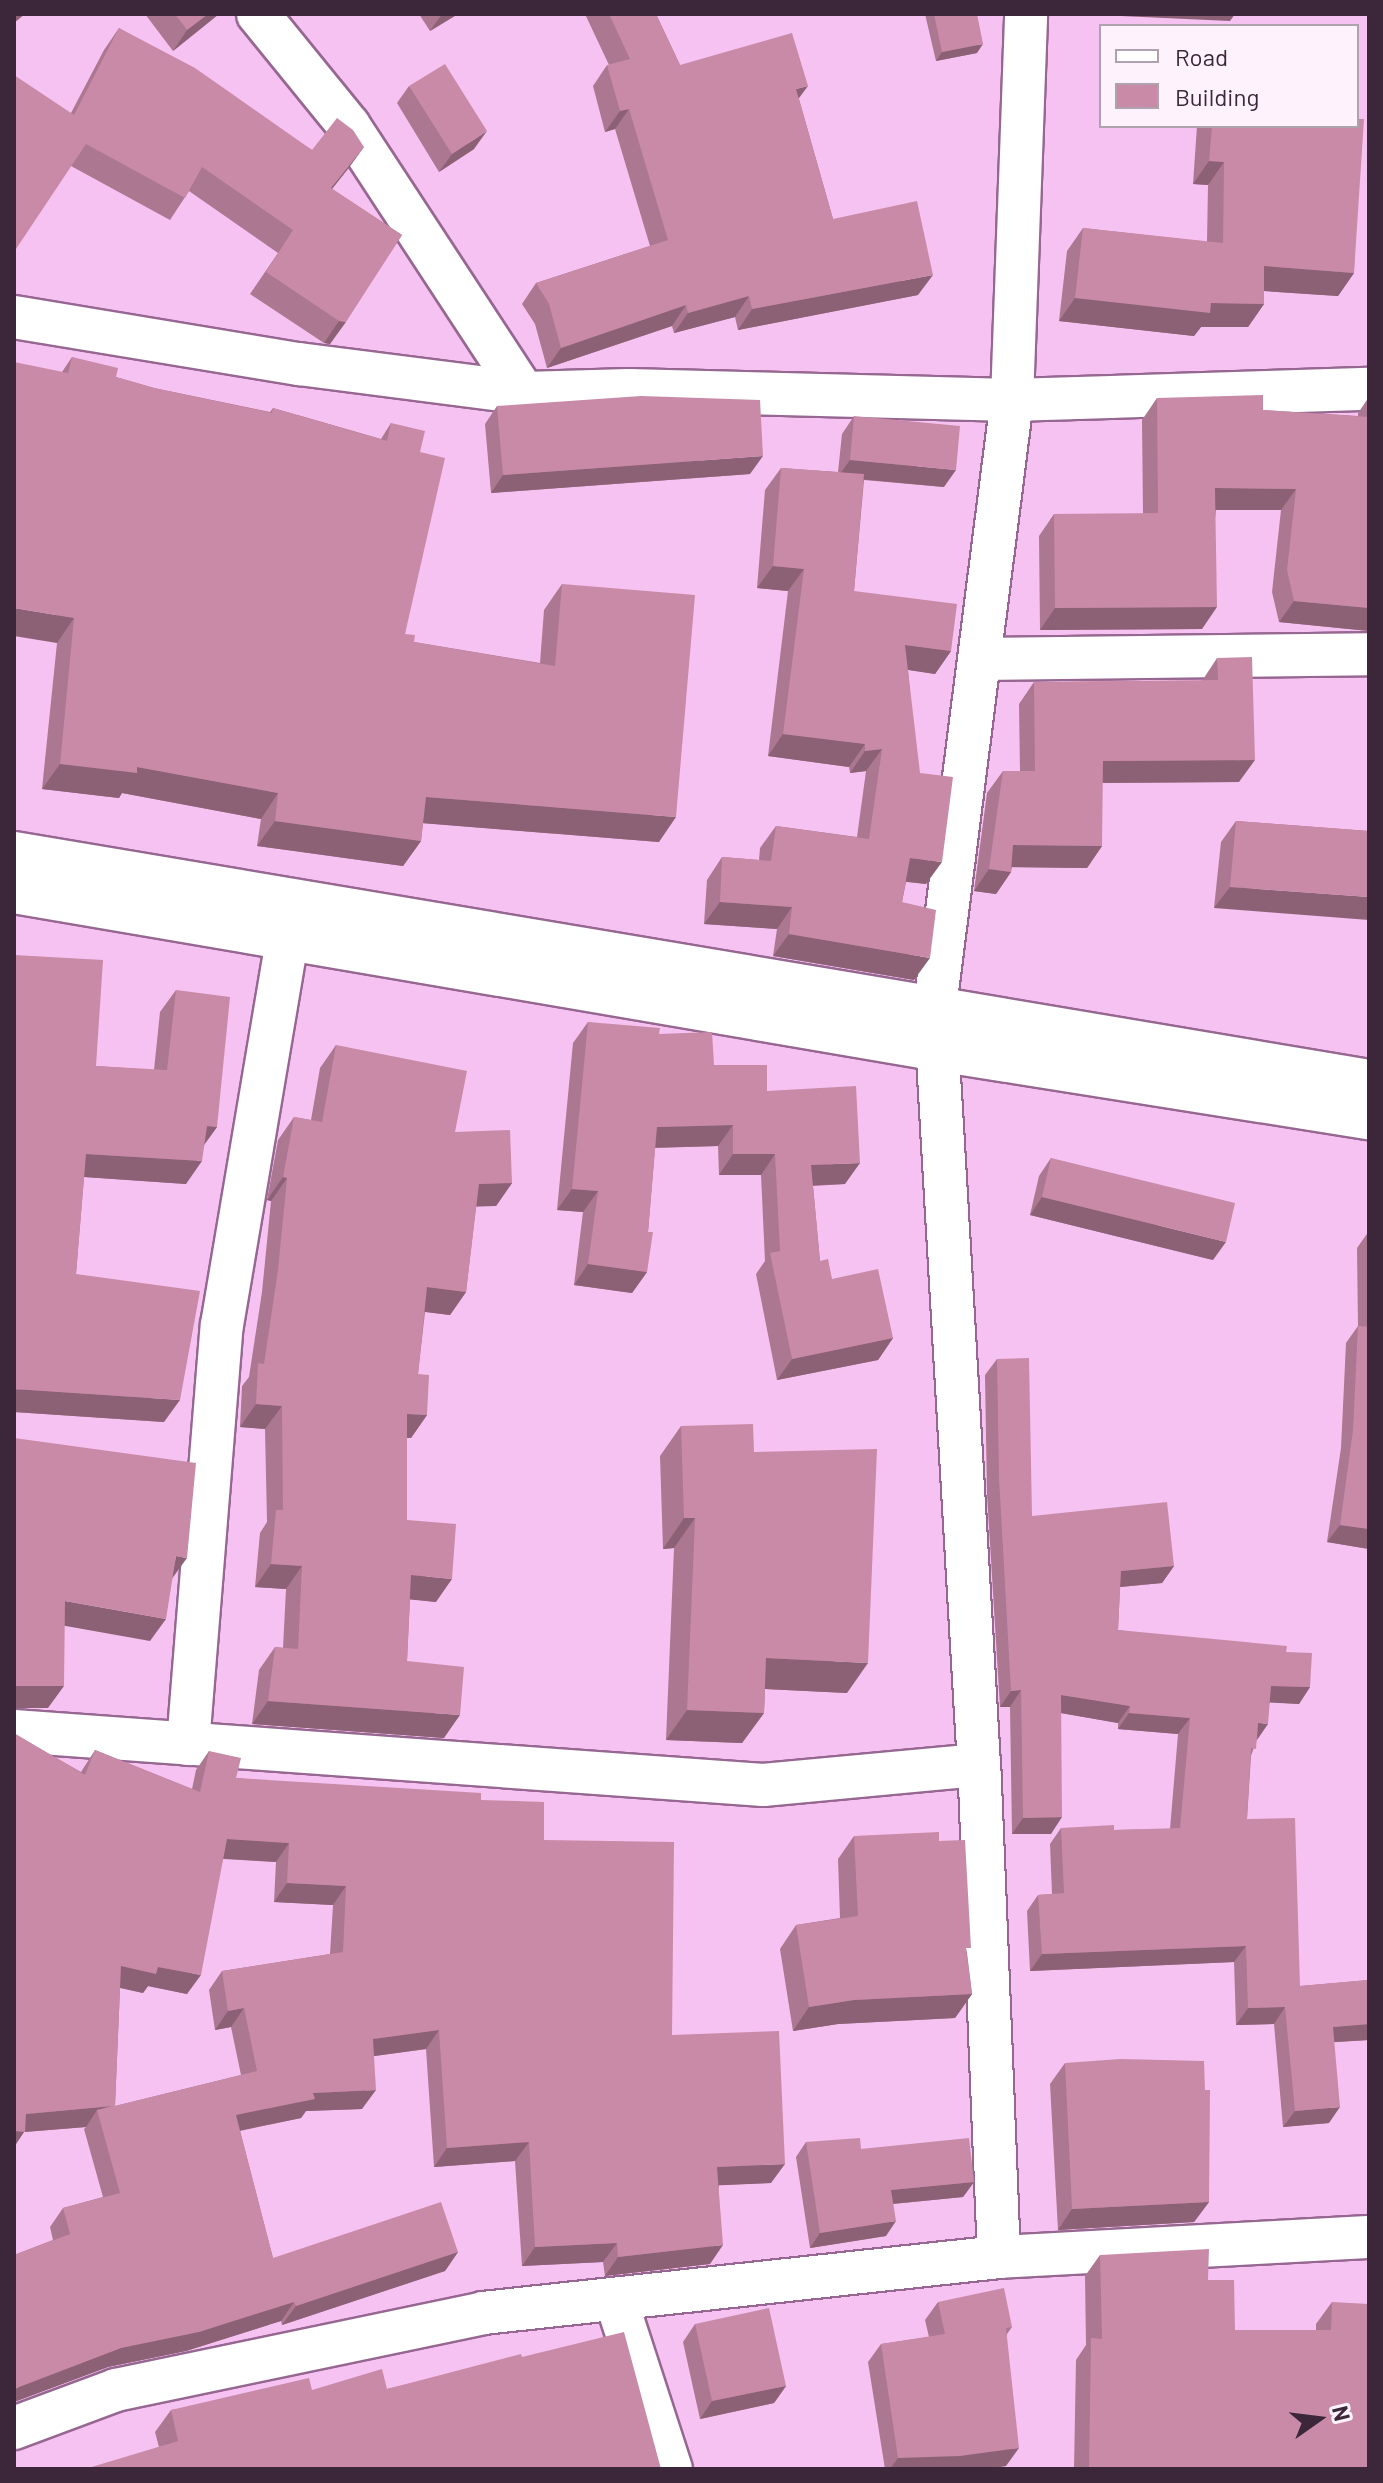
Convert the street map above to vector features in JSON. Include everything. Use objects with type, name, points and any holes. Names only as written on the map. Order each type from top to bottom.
[{"type":"street","points":[[258,14],[349,126],[524,393]]},
{"type":"street","points":[[999,2257],[979,1765],[935,1006],[1012,400],[1026,14]]},
{"type":"street","points":[[14,317],[299,364],[524,393],[629,390],[1012,400],[1369,389]]},
{"type":"street","points":[[981,659],[1369,654]]},
{"type":"street","points":[[14,853],[294,920],[938,1050],[1369,1118]]},
{"type":"street","points":[[14,892],[294,920],[935,1006],[1369,1081]]},
{"type":"street","points":[[188,1744],[222,1325],[294,920]]},
{"type":"street","points":[[14,1731],[763,1785],[979,1765]]},
{"type":"street","points":[[14,2428],[116,2390],[483,2313],[999,2257],[1369,2237]]},
{"type":"street","points":[[616,2300],[671,2469]]},
{"type":"building","points":[[175,14],[208,14],[187,30]]},
{"type":"building","points":[[609,14],[656,14],[680,65],[792,33],[808,86],[796,89],[833,219],[917,201],[933,275],[752,309],[749,296],[688,313],[686,305],[561,348],[549,304],[536,283],[668,240],[629,109],[620,111],[607,65],[630,59]]},
{"type":"building","points":[[934,14],[977,14],[983,44],[942,52]]},
{"type":"building","points":[[119,28],[195,68],[312,150],[337,118],[353,130],[364,147],[331,188],[402,235],[346,322],[339,321],[266,272],[293,230],[202,167],[185,198],[86,144],[14,252],[14,75],[74,115]]},
{"type":"building","points":[[445,64],[487,131],[452,154],[409,86]]},
{"type":"building","points":[[1359,119],[1364,119],[1354,273],[1264,266],[1264,304],[1211,303],[1210,313],[1075,298],[1083,228],[1223,243],[1224,162],[1209,161],[1212,128],[1359,128]]},
{"type":"building","points":[[72,357],[118,368],[116,377],[154,388],[272,413],[273,408],[387,441],[391,423],[425,431],[420,452],[445,458],[405,634],[415,635],[414,642],[555,666],[562,584],[695,595],[676,817],[426,797],[421,841],[275,821],[278,793],[137,767],[137,773],[60,764],[74,618],[14,608],[14,362],[68,373]]},
{"type":"building","points":[[1263,395],[1263,410],[1369,417],[1369,608],[1294,601],[1287,570],[1296,489],[1215,488],[1217,607],[1055,608],[1054,514],[1158,513],[1157,398]]},
{"type":"building","points":[[641,396],[760,400],[763,456],[503,475],[497,406]]},
{"type":"building","points":[[854,416],[960,426],[956,470],[850,460]]},
{"type":"building","points":[[781,468],[864,474],[854,591],[957,604],[951,651],[905,645],[920,773],[953,777],[942,862],[910,858],[902,902],[936,910],[930,958],[789,934],[792,907],[720,902],[722,857],[771,861],[776,826],[869,839],[882,749],[865,751],[865,744],[783,734],[804,569],[773,566]]},
{"type":"building","points":[[1252,657],[1255,760],[1103,761],[1102,846],[1013,845],[1011,872],[989,869],[1003,771],[1035,771],[1034,682],[1218,680],[1217,658]]},
{"type":"building","points":[[1236,821],[1369,831],[1369,897],[1230,887]]},
{"type":"building","points":[[14,955],[103,960],[96,1066],[167,1070],[176,990],[230,997],[217,1127],[207,1126],[202,1161],[86,1154],[76,1274],[200,1291],[180,1400],[14,1389]]},
{"type":"building","points":[[588,1022],[660,1028],[659,1034],[712,1032],[714,1065],[767,1065],[767,1091],[856,1086],[860,1163],[811,1165],[820,1261],[828,1259],[832,1279],[878,1269],[893,1338],[792,1359],[770,1253],[780,1251],[775,1154],[733,1154],[733,1125],[657,1127],[648,1232],[653,1232],[647,1272],[588,1264],[598,1191],[572,1189]]},
{"type":"building","points":[[336,1045],[467,1071],[455,1132],[510,1130],[512,1183],[479,1184],[466,1292],[427,1287],[418,1374],[429,1375],[427,1415],[407,1414],[407,1520],[456,1524],[452,1579],[411,1575],[407,1661],[464,1667],[460,1715],[268,1701],[275,1647],[298,1649],[302,1566],[271,1564],[276,1510],[283,1510],[282,1406],[256,1404],[258,1363],[264,1364],[278,1270],[287,1178],[283,1177],[294,1117],[322,1122]]},
{"type":"building","points":[[1051,1158],[1235,1203],[1226,1242],[1042,1197]]},
{"type":"building","points":[[1358,1326],[1369,1327],[1369,1529],[1340,1525],[1353,1430]]},
{"type":"building","points":[[1029,1358],[1032,1516],[1167,1502],[1174,1566],[1121,1571],[1118,1630],[1287,1646],[1286,1652],[1312,1653],[1310,1687],[1271,1686],[1268,1724],[1258,1723],[1256,1749],[1251,1748],[1247,1819],[1295,1818],[1300,1986],[1369,1980],[1369,2024],[1333,2027],[1340,2107],[1295,2111],[1285,2007],[1248,2008],[1246,1946],[1042,1954],[1038,1895],[1064,1893],[1061,1828],[1114,1825],[1114,1830],[1180,1828],[1190,1718],[1129,1713],[1130,1706],[1061,1695],[1062,1817],[1023,1818],[1021,1690],[1011,1691],[999,1478],[997,1359]]},
{"type":"building","points":[[753,1424],[754,1452],[877,1449],[868,1663],[766,1658],[764,1713],[687,1710],[695,1518],[684,1518],[681,1426]]},
{"type":"building","points":[[14,1438],[196,1463],[187,1558],[176,1556],[166,1619],[65,1601],[64,1686],[14,1686]]},
{"type":"building","points":[[14,1733],[85,1775],[95,1750],[200,1792],[209,1751],[241,1758],[236,1778],[481,1793],[481,1800],[544,1802],[544,1840],[674,1842],[672,2035],[779,2031],[785,2164],[717,2167],[723,2245],[618,2257],[617,2243],[535,2247],[529,2142],[447,2148],[439,2030],[373,2039],[376,2090],[313,2093],[315,2099],[236,2115],[273,2258],[441,2202],[458,2252],[296,2306],[294,2302],[199,2332],[121,2348],[14,2390],[14,2255],[70,2234],[63,2208],[120,2193],[97,2110],[113,2106],[26,2114],[25,2132],[14,2131]],"holes":[[[227,1839],[289,1843],[287,1883],[346,1886],[343,1952],[222,1971],[228,2011],[244,2008],[257,2071],[115,2106],[121,1966],[156,1974],[158,1967],[201,1975]]]},
{"type":"building","points":[[939,1832],[939,1841],[965,1840],[971,1948],[966,1948],[972,1994],[854,2000],[809,2007],[796,1925],[858,1916],[854,1836]]},
{"type":"building","points":[[1120,2059],[1204,2061],[1205,2090],[1210,2090],[1209,2202],[1072,2209],[1065,2063]]},
{"type":"building","points":[[860,2138],[861,2149],[969,2138],[974,2182],[891,2190],[896,2221],[820,2233],[806,2142]]},
{"type":"building","points":[[1209,2249],[1208,2280],[1234,2280],[1235,2330],[1331,2330],[1332,2302],[1369,2304],[1369,2469],[1083,2469],[1089,2468],[1091,2338],[1102,2339],[1100,2255]]},
{"type":"building","points":[[1004,2288],[1012,2327],[1006,2328],[1019,2448],[960,2456],[898,2458],[881,2344],[945,2334],[938,2302]]},
{"type":"building","points":[[769,2308],[786,2386],[712,2401],[695,2324]]},
{"type":"building","points":[[624,2332],[661,2469],[85,2469],[178,2441],[171,2410],[309,2378],[312,2390],[382,2369],[387,2389],[521,2354],[522,2357]]}]
